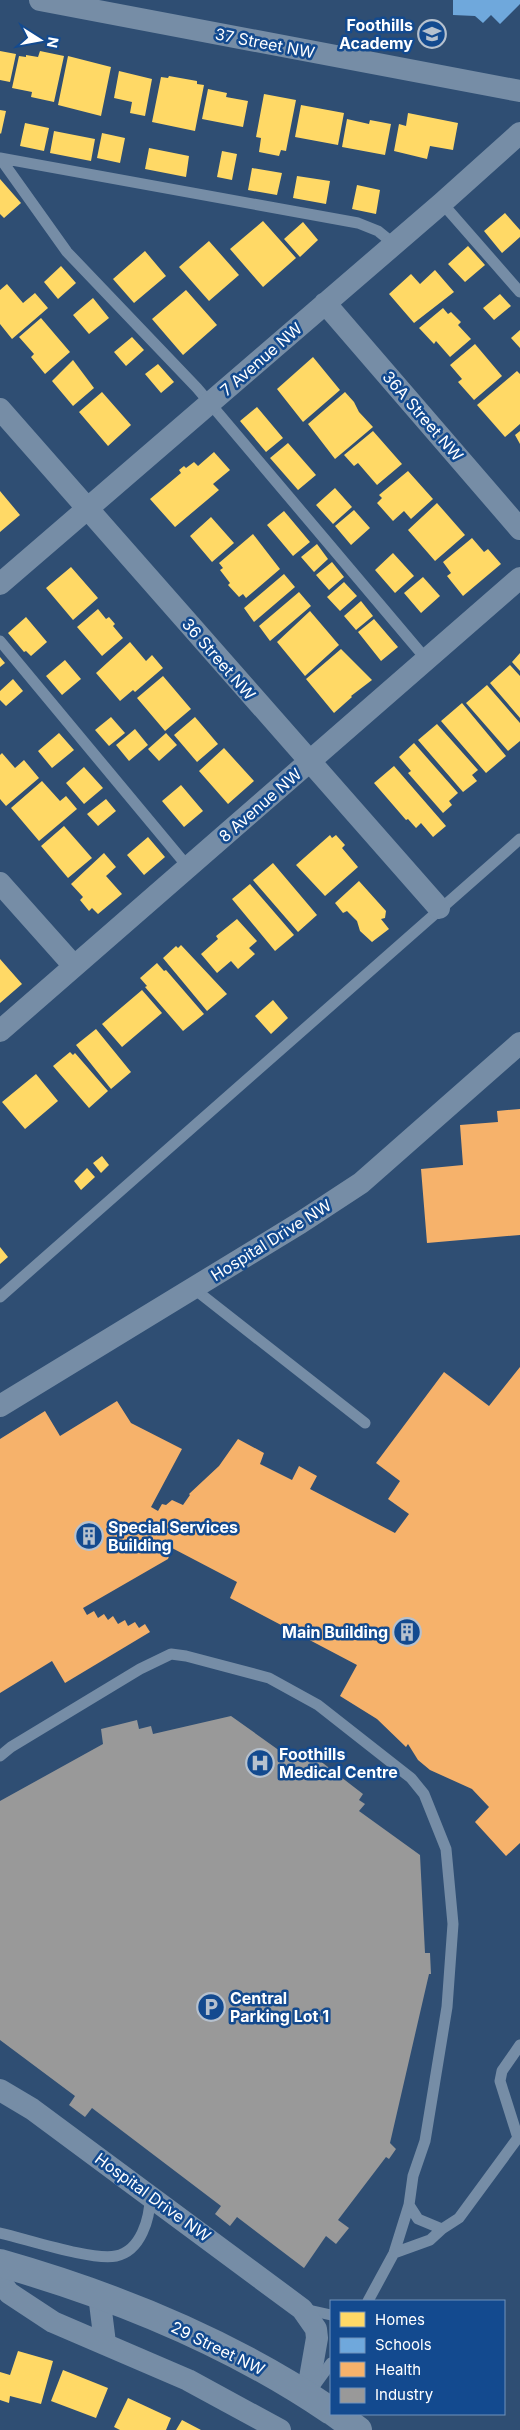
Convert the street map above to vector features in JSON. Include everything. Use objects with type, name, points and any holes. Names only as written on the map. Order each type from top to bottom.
[{"type":"street","name":"37 Street NW","points":[[40,0],[520,92]]},
{"type":"street","name":"7 Avenue NW","points":[[0,584],[442,203],[520,133]]},
{"type":"street","name":"36A Street NW","points":[[325,303],[520,529]]},
{"type":"street","name":"36 Street NW","points":[[0,409],[439,908]]},
{"type":"street","name":"8 Avenue NW","points":[[0,1031],[520,578]]},
{"type":"street","points":[[0,883],[74,966]]},
{"type":"street","name":"Hospital Drive NW","points":[[0,1406],[361,1183],[520,1043]]},
{"type":"street","name":"Hospital Drive NW","points":[[0,2090],[32,2109],[302,2309],[316,2329],[317,2338],[307,2395]]},
{"type":"street","name":"29 Street NW","points":[[0,2263],[99,2295],[215,2345],[307,2395],[330,2410]]},
{"type":"street","points":[[0,2281],[9,2293],[53,2322],[188,2380],[280,2430]]},
{"type":"street","points":[[99,2295],[105,2343]]},
{"type":"street","points":[[337,2415],[358,2430]]},
{"type":"lane","points":[[394,244],[378,231],[358,223],[0,158],[67,252],[210,403],[426,659]]},
{"type":"lane","points":[[442,203],[520,292]]},
{"type":"lane","points":[[0,641],[188,867]]},
{"type":"lane","points":[[0,1297],[520,838]]},
{"type":"lane","points":[[193,1288],[365,1423]]},
{"type":"lane","points":[[0,1756],[11,1747],[106,1689],[170,1654],[197,1658],[269,1678],[318,1705],[411,1778],[424,1794],[446,1849],[453,1924],[447,2008],[425,2141],[414,2176],[408,2205],[394,2253],[368,2300]]},
{"type":"lane","points":[[394,2253],[430,2240],[442,2229],[459,2218],[519,2137],[500,2081],[502,2071],[520,2045]]},
{"type":"lane","points":[[0,2233],[96,2256],[118,2256],[137,2242],[150,2214],[150,2195]]},
{"type":"lane","points":[[408,2205],[418,2219],[442,2229]]},
{"type":"lane","name":"Hospital Drive NW","points":[[302,2309],[330,2315]]},
{"type":"lane","points":[[307,2395],[330,2364]]},
{"type":"building: Homes","points":[[0,51],[16,54],[10,82],[0,80]]},
{"type":"building: Homes","points":[[40,51],[64,56],[54,102],[31,97],[32,92],[12,88],[19,56],[38,57]]},
{"type":"building: Homes","points":[[68,56],[111,67],[101,116],[58,105]]},
{"type":"building: Homes","points":[[119,71],[152,79],[145,116],[130,113],[132,102],[114,98]]},
{"type":"building: Homes","points":[[169,76],[197,81],[197,84],[204,85],[195,131],[152,122],[161,77],[168,78]]},
{"type":"building: Homes","points":[[208,89],[227,93],[226,97],[248,101],[243,127],[202,119]]},
{"type":"building: Homes","points":[[264,94],[296,100],[286,151],[281,150],[279,156],[259,152],[261,138],[256,137]]},
{"type":"building: Homes","points":[[301,105],[344,113],[338,145],[295,137]]},
{"type":"building: Homes","points":[[0,110],[6,111],[1,134],[0,133]]},
{"type":"building: Homes","points":[[408,113],[458,123],[453,150],[430,146],[427,159],[394,151],[399,124],[406,126]]},
{"type":"building: Homes","points":[[347,119],[369,124],[370,120],[391,124],[385,155],[342,147]]},
{"type":"building: Homes","points":[[25,123],[49,128],[44,151],[20,146]]},
{"type":"building: Homes","points":[[54,131],[95,139],[91,161],[50,153]]},
{"type":"building: Homes","points":[[102,133],[125,138],[120,163],[97,158]]},
{"type":"building: Homes","points":[[149,148],[189,156],[186,177],[145,169]]},
{"type":"building: Homes","points":[[222,151],[237,154],[232,180],[217,177]]},
{"type":"building: Homes","points":[[252,168],[282,173],[277,195],[248,190]]},
{"type":"building: Homes","points":[[297,176],[330,181],[326,204],[293,198]]},
{"type":"building: Homes","points":[[0,179],[21,203],[4,218],[0,214]]},
{"type":"building: Homes","points":[[357,185],[380,190],[376,214],[352,209]]},
{"type":"building: Homes","points":[[505,213],[520,230],[520,237],[502,253],[484,231]]},
{"type":"building: Homes","points":[[263,221],[296,258],[263,287],[230,249]]},
{"type":"building: Homes","points":[[303,222],[318,240],[300,257],[284,239]]},
{"type":"building: Homes","points":[[209,241],[239,275],[209,301],[179,267]]},
{"type":"building: Homes","points":[[468,246],[485,265],[465,282],[448,264]]},
{"type":"building: Homes","points":[[145,251],[166,276],[134,303],[113,279]]},
{"type":"building: Homes","points":[[61,266],[76,283],[58,299],[44,282]]},
{"type":"building: Homes","points":[[435,270],[454,292],[414,323],[389,294],[411,274],[420,284]]},
{"type":"building: Homes","points":[[7,284],[23,303],[35,293],[48,308],[12,339],[0,324],[0,290]]},
{"type":"building: Homes","points":[[186,290],[217,325],[183,355],[152,319]]},
{"type":"building: Homes","points":[[500,294],[511,306],[494,320],[483,308]]},
{"type":"building: Homes","points":[[93,298],[109,318],[89,334],[73,315]]},
{"type":"building: Homes","points":[[443,308],[448,314],[451,312],[461,322],[458,325],[471,339],[450,357],[436,341],[434,344],[419,328]]},
{"type":"building: Homes","points":[[41,318],[70,352],[45,374],[31,357],[34,354],[19,337]]},
{"type":"building: Homes","points":[[520,330],[520,348],[511,338]]},
{"type":"building: Homes","points":[[132,337],[144,350],[126,366],[114,352]]},
{"type":"building: Homes","points":[[475,344],[502,376],[474,400],[458,382],[462,379],[450,365]]},
{"type":"building: Homes","points":[[313,357],[340,390],[303,422],[277,389]]},
{"type":"building: Homes","points":[[73,360],[94,388],[73,406],[52,381]]},
{"type":"building: Homes","points":[[158,364],[174,382],[161,393],[145,374]]},
{"type":"building: Homes","points":[[517,371],[520,374],[520,424],[505,437],[477,405]]},
{"type":"building: Homes","points":[[102,392],[131,425],[108,446],[79,412]]},
{"type":"building: Homes","points":[[345,392],[354,402],[359,412],[373,427],[335,459],[308,424]]},
{"type":"building: Homes","points":[[257,407],[283,438],[266,452],[240,421]]},
{"type":"building: Homes","points":[[373,431],[402,464],[377,485],[358,463],[354,466],[344,455]]},
{"type":"building: Homes","points":[[520,431],[520,444],[515,435]]},
{"type":"building: Homes","points":[[288,443],[316,475],[298,490],[270,458]]},
{"type":"building: Homes","points":[[214,452],[230,470],[213,484],[219,490],[175,527],[150,499],[181,473],[179,470],[184,466],[186,468],[194,462],[198,466]]},
{"type":"building: Homes","points":[[408,471],[433,499],[411,519],[404,511],[393,521],[377,503],[382,498],[379,495]]},
{"type":"building: Homes","points":[[335,488],[352,507],[333,524],[316,505]]},
{"type":"building: Homes","points":[[0,491],[20,515],[0,532]]},
{"type":"building: Homes","points":[[437,503],[465,535],[435,561],[408,530]]},
{"type":"building: Homes","points":[[354,510],[370,528],[351,545],[335,526]]},
{"type":"building: Homes","points":[[284,511],[310,542],[293,556],[267,525]]},
{"type":"building: Homes","points":[[211,517],[234,543],[212,562],[190,536]]},
{"type":"building: Homes","points":[[253,534],[280,569],[246,598],[243,594],[239,597],[228,585],[230,583],[220,570],[223,568],[219,563]]},
{"type":"building: Homes","points":[[472,538],[484,552],[488,549],[501,564],[463,596],[447,576],[451,573],[443,562]]},
{"type":"building: Homes","points":[[317,544],[328,559],[314,572],[301,557]]},
{"type":"building: Homes","points":[[393,553],[414,576],[395,593],[375,570]]},
{"type":"building: Homes","points":[[332,562],[344,577],[329,590],[316,575]]},
{"type":"building: Homes","points":[[71,567],[98,598],[73,620],[46,588]]},
{"type":"building: Homes","points":[[284,574],[295,587],[254,622],[244,608]]},
{"type":"building: Homes","points":[[423,577],[440,596],[421,613],[404,593]]},
{"type":"building: Homes","points":[[344,582],[357,596],[340,611],[327,597]]},
{"type":"building: Homes","points":[[299,592],[311,606],[270,641],[259,626]]},
{"type":"building: Homes","points":[[361,601],[373,616],[356,630],[344,616]]},
{"type":"building: Homes","points":[[98,609],[106,619],[109,617],[115,624],[113,626],[123,638],[102,656],[77,627]]},
{"type":"building: Homes","points":[[310,611],[339,645],[305,676],[277,642]]},
{"type":"building: Homes","points":[[26,617],[47,642],[31,656],[26,651],[24,652],[8,633]]},
{"type":"building: Homes","points":[[374,619],[398,647],[381,661],[358,632]]},
{"type":"building: Homes","points":[[130,642],[146,661],[152,655],[163,668],[135,692],[133,690],[120,701],[96,673]]},
{"type":"building: Homes","points":[[341,649],[372,680],[351,696],[334,713],[306,679]]},
{"type":"building: Homes","points":[[520,653],[520,671],[512,662]]},
{"type":"building: Homes","points":[[0,657],[5,663],[0,667]]},
{"type":"building: Homes","points":[[65,660],[81,679],[62,695],[46,676]]},
{"type":"building: Homes","points":[[510,665],[520,676],[520,718],[490,683]]},
{"type":"building: Homes","points":[[163,676],[191,709],[165,731],[137,698]]},
{"type":"building: Homes","points":[[13,679],[23,691],[6,706],[0,700],[0,691]]},
{"type":"building: Homes","points":[[487,685],[520,723],[520,741],[508,751],[466,703]]},
{"type":"building: Homes","points":[[462,703],[506,756],[486,773],[441,721]]},
{"type":"building: Homes","points":[[111,717],[125,733],[109,746],[95,730]]},
{"type":"building: Homes","points":[[195,717],[218,744],[197,762],[174,735]]},
{"type":"building: Homes","points":[[437,724],[478,770],[472,775],[477,781],[463,792],[418,740]]},
{"type":"building: Homes","points":[[135,729],[148,745],[129,761],[116,745]]},
{"type":"building: Homes","points":[[59,733],[74,750],[52,768],[38,751]]},
{"type":"building: Homes","points":[[166,733],[177,745],[159,761],[148,749]]},
{"type":"building: Homes","points":[[414,743],[458,793],[449,801],[452,805],[443,813],[408,773],[411,771],[399,757]]},
{"type":"building: Homes","points":[[224,748],[254,781],[228,804],[199,771]]},
{"type":"building: Homes","points":[[2,753],[15,768],[24,760],[39,778],[6,806],[0,799],[0,755]]},
{"type":"building: Homes","points":[[394,766],[446,826],[433,837],[421,823],[416,828],[408,819],[406,820],[374,783]]},
{"type":"building: Homes","points":[[84,767],[103,788],[84,804],[66,783]]},
{"type":"building: Homes","points":[[42,781],[60,801],[66,796],[77,809],[39,841],[11,808]]},
{"type":"building: Homes","points":[[181,785],[203,811],[184,827],[162,801]]},
{"type":"building: Homes","points":[[106,799],[116,811],[98,826],[87,814]]},
{"type":"building: Homes","points":[[64,826],[92,858],[68,878],[41,846]]},
{"type":"building: Homes","points":[[330,835],[332,838],[336,835],[345,845],[342,848],[358,867],[325,896],[296,865]]},
{"type":"building: Homes","points":[[148,837],[165,857],[144,875],[127,855]]},
{"type":"building: Homes","points":[[104,853],[116,867],[106,876],[122,894],[98,914],[92,908],[89,911],[80,900],[83,897],[71,884]]},
{"type":"building: Homes","points":[[273,863],[317,915],[298,932],[253,880]]},
{"type":"building: Homes","points":[[359,881],[386,911],[385,918],[381,919],[389,929],[372,942],[360,931],[357,921],[347,911],[343,913],[335,903]]},
{"type":"building: Homes","points":[[250,884],[294,935],[275,951],[232,899]]},
{"type":"building: Homes","points":[[237,919],[257,941],[249,948],[255,954],[238,969],[231,961],[217,973],[201,954],[218,939],[216,936]]},
{"type":"building: Homes","points":[[181,945],[227,994],[207,1011],[163,958],[176,946],[178,948]]},
{"type":"building: Homes","points":[[0,959],[22,984],[0,1003]]},
{"type":"building: Homes","points":[[157,963],[164,971],[166,970],[204,1014],[183,1031],[145,987],[147,986],[140,978]]},
{"type":"building: Homes","points":[[142,990],[162,1013],[122,1047],[102,1024]]},
{"type":"building: Homes","points":[[273,1000],[288,1018],[271,1034],[255,1016]]},
{"type":"building: Homes","points":[[96,1029],[131,1072],[111,1089],[76,1045]]},
{"type":"building: Homes","points":[[70,1052],[73,1055],[75,1053],[108,1091],[89,1108],[53,1066]]},
{"type":"building: Homes","points":[[36,1074],[58,1101],[25,1129],[2,1102]]},
{"type":"building: Homes","points":[[102,1156],[109,1165],[101,1173],[93,1163]]},
{"type":"building: Homes","points":[[87,1168],[95,1177],[81,1190],[74,1181]]},
{"type":"building: Homes","points":[[0,1247],[8,1257],[0,1264]]},
{"type":"building: Homes","points":[[18,2351],[53,2361],[41,2404],[10,2396],[9,2403],[0,2400],[0,2372],[10,2375]]},
{"type":"building: Homes","points":[[63,2370],[108,2388],[96,2418],[51,2401]]},
{"type":"building: Homes","points":[[128,2398],[171,2418],[166,2430],[120,2430],[114,2427]]},
{"type":"building: Homes","points":[[182,2420],[201,2430],[176,2430]]},
{"type":"building: Schools","points":[[453,0],[520,0],[520,4],[500,24],[491,15],[483,23],[475,16],[453,15]]},
{"type":"building: Health","points":[[520,1109],[520,1235],[427,1243],[421,1169],[463,1165],[460,1125],[498,1122],[497,1111]]},
{"type":"building: Health","name":"Main Building","points":[[520,1367],[520,1843],[506,1856],[475,1822],[489,1807],[472,1789],[430,1770],[418,1760],[408,1744],[406,1747],[377,1719],[340,1696],[357,1665],[230,1598],[237,1582],[172,1548],[168,1559],[83,1608],[87,1615],[94,1611],[98,1618],[104,1614],[108,1620],[113,1616],[118,1624],[125,1620],[128,1626],[135,1622],[139,1628],[145,1624],[150,1632],[65,1683],[52,1661],[0,1693],[0,1439],[45,1411],[60,1436],[117,1401],[131,1423],[182,1449],[151,1507],[158,1511],[162,1504],[166,1505],[172,1500],[183,1505],[189,1494],[219,1466],[238,1439],[264,1453],[260,1464],[292,1480],[299,1466],[317,1476],[310,1489],[395,1533],[409,1514],[388,1499],[400,1481],[376,1463],[444,1372],[489,1406]]},
{"type":"building: Industry","name":"Central Parking Lot 1","points":[[231,1716],[294,1761],[299,1754],[310,1762],[315,1757],[363,1794],[359,1800],[365,1804],[359,1811],[420,1855],[425,1953],[430,1953],[431,1974],[429,1974],[390,2143],[396,2149],[389,2159],[386,2157],[338,2220],[349,2228],[336,2244],[326,2236],[304,2268],[237,2217],[230,2226],[215,2214],[221,2206],[92,2108],[85,2117],[69,2105],[75,2096],[0,2040],[0,1801],[103,1744],[101,1729],[137,1720],[139,1729],[151,1726],[153,1734]]},
{"type":"place","name":"Foothills Academy","points":[[432,34]]},
{"type":"place","name":"Special Services Building","points":[[89,1536]]},
{"type":"place","name":"Main Building","points":[[407,1632]]},
{"type":"place","name":"Foothills Medical Centre","points":[[260,1763]]},
{"type":"place","name":"Central Parking Lot 1","points":[[211,2007]]}]
